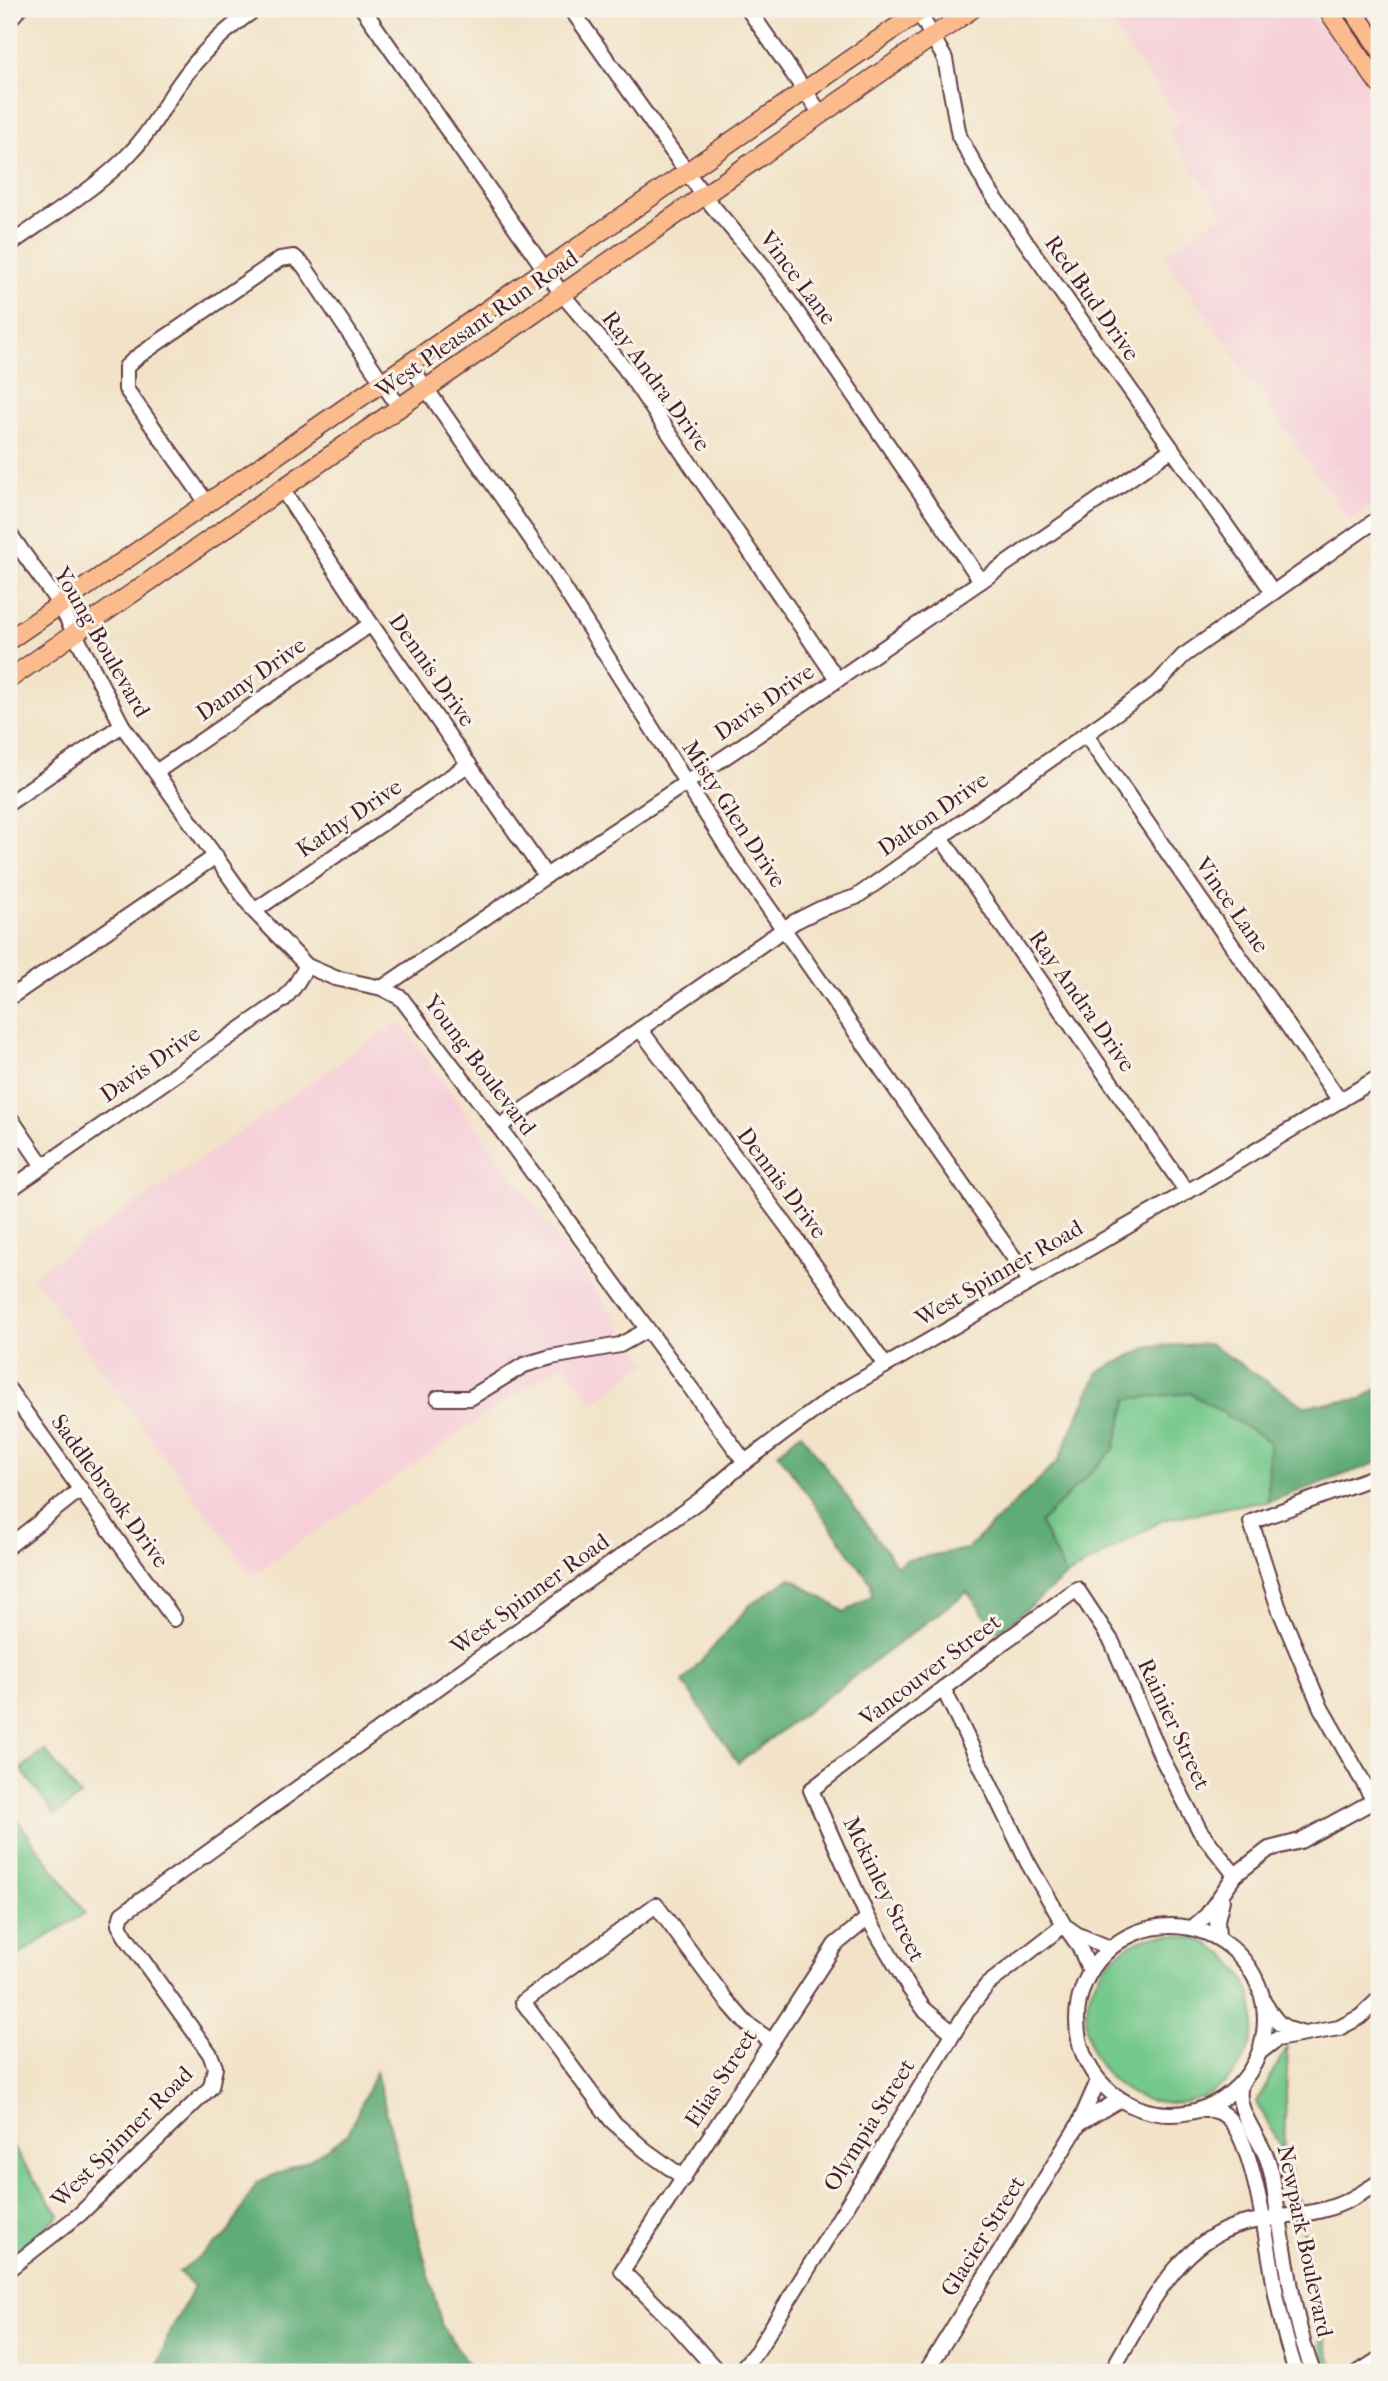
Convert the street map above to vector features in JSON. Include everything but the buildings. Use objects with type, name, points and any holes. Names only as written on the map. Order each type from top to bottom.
[{"type":"main road","name":"West Pleasant Run Road","points":[[9,679],[972,9]]},
{"type":"main road","points":[[1327,9],[1379,84]]},
{"type":"main road","points":[[1352,9],[1379,48]]},
{"type":"main road","name":"West Pleasant Run Road","points":[[9,640],[920,10]]},
{"type":"street","points":[[9,20],[19,9]]},
{"type":"street","points":[[9,244],[116,168],[135,149],[179,83],[223,34],[256,9]]},
{"type":"street","name":"Ray Andra Drive","points":[[363,9],[562,294],[624,367],[837,680]]},
{"type":"street","name":"Vince Lane","points":[[571,9],[704,196],[766,269],[981,581]]},
{"type":"street","points":[[748,9],[821,114]]},
{"type":"street","name":"Red Bud Drive","points":[[920,10],[945,59],[959,136],[987,187],[1272,592]]},
{"type":"street","points":[[207,503],[126,389],[126,367],[136,357],[280,258],[294,257],[304,266],[399,408]]},
{"type":"street","name":"Misty Glen Drive","points":[[409,364],[550,566],[733,858],[1031,1282]]},
{"type":"street","name":"Davis Drive","points":[[382,988],[1171,450]]},
{"type":"street","name":"Dennis Drive","points":[[282,489],[371,624],[546,876]]},
{"type":"street","name":"Dalton Drive","points":[[499,1127],[784,929],[820,909],[856,897],[1157,684],[1183,656],[1379,518]]},
{"type":"street","name":"Young Boulevard","points":[[9,533],[60,605],[122,725],[254,911],[307,966],[335,978],[382,988],[401,998],[745,1462]]},
{"type":"street","name":"Danny Drive","points":[[156,772],[371,624]]},
{"type":"street","points":[[9,803],[122,725]]},
{"type":"street","name":"Vince Lane","points":[[1086,735],[1340,1101]]},
{"type":"street","name":"Kathy Drive","points":[[254,911],[470,764]]},
{"type":"street","name":"Ray Andra Drive","points":[[940,836],[1187,1192]]},
{"type":"street","points":[[9,998],[216,856]]},
{"type":"street","name":"Davis Drive","points":[[9,1190],[284,999],[307,966]]},
{"type":"street","name":"Dennis Drive","points":[[640,1029],[794,1236],[885,1365]]},
{"type":"street","name":"West Spinner Road","points":[[9,2269],[80,2214],[211,2087],[215,2067],[210,2054],[126,1937],[119,1925],[122,1914],[700,1500],[745,1462],[838,1392],[1187,1192],[1379,1077]]},
{"type":"street","points":[[9,1116],[43,1166]]},
{"type":"street","points":[[438,1398],[470,1398],[524,1365],[551,1357],[620,1345],[647,1330]]},
{"type":"street","name":"Saddlebrook Drive","points":[[9,1390],[174,1619]]},
{"type":"street","points":[[1192,1928],[1207,1915],[1235,1875],[1269,1849],[1300,1841],[1377,1800],[1321,1708],[1278,1606],[1251,1522],[1379,1475]]},
{"type":"street","points":[[9,1546],[81,1489]]},
{"type":"street","name":"Vancouver Street","points":[[811,1790],[1077,1589]]},
{"type":"street","name":"Rainier Street","points":[[1077,1589],[1112,1642],[1162,1758],[1200,1831],[1235,1875]]},
{"type":"street","points":[[943,1688],[1028,1863],[1079,1946],[1090,1971]]},
{"type":"street","name":"Mckinley Street","points":[[811,1790],[869,1918],[909,1988],[924,2009],[953,2033]]},
{"type":"street","points":[[1218,1938],[1217,1920],[1223,1895]]},
{"type":"street","points":[[684,2178],[645,2150],[612,2121],[523,2002],[656,1905],[726,2000],[746,2023],[772,2041]]},
{"type":"street","name":"Elias Street","points":[[718,2372],[622,2271],[835,1945],[869,1918]]},
{"type":"street","points":[[1064,1925],[1078,1935],[1110,1948]]},
{"type":"street","name":"Olympia Street","points":[[739,2372],[757,2351],[953,2033],[987,1985],[1064,1925]]},
{"type":"street","points":[[1263,2001],[1265,2027],[1260,2052],[1242,2082],[1230,2094],[1199,2110],[1174,2114],[1149,2112],[1119,2099],[1098,2081],[1085,2062],[1078,2039],[1076,2015],[1080,1992],[1090,1971],[1110,1948],[1128,1936],[1149,1928],[1170,1926],[1192,1928],[1218,1938],[1239,1955],[1254,1976],[1263,2001],[1275,2020],[1284,2028],[1303,2033]]},
{"type":"street","points":[[1260,2052],[1277,2039],[1339,2028],[1360,2017],[1379,1999]]},
{"type":"street","name":"Glacier Street","points":[[926,2372],[1079,2124],[1098,2081]]},
{"type":"street","name":"Newpark Boulevard","points":[[1242,2082],[1238,2096],[1240,2105],[1269,2163],[1289,2271],[1307,2356],[1313,2372]]},
{"type":"street","name":"Glacier Street","points":[[1079,2124],[1119,2099]]},
{"type":"street","name":"Newpark Boulevard","points":[[1199,2110],[1209,2109],[1228,2117],[1250,2162],[1288,2349],[1296,2372]]},
{"type":"street","points":[[1111,2372],[1168,2278],[1185,2257],[1202,2243],[1218,2233],[1242,2224],[1342,2204],[1379,2182]]},
{"type":"street","points":[[1273,2275],[1289,2271]]},
{"type":"street","points":[[1359,2372],[1379,2359]]},
{"type":"shaded area","points":[[1101,9],[1309,9],[1320,26],[1326,22],[1379,98],[1379,499],[1349,521],[1164,255],[1224,213],[1167,131],[1180,122]]},
{"type":"shaded area","points":[[399,1021],[648,1363],[592,1403],[563,1362],[252,1575],[32,1276]]},
{"type":"green space","points":[[1210,1344],[1304,1406],[1361,1399],[1379,1387],[1379,1462],[1268,1502],[1269,1441],[1190,1393],[1128,1399],[1114,1449],[1040,1523],[1066,1576],[998,1633],[967,1592],[738,1763],[683,1682],[750,1605],[791,1578],[845,1612],[872,1595],[871,1583],[778,1453],[801,1433],[897,1566],[906,1560],[967,1549],[1058,1461],[1098,1372],[1150,1346]]},
{"type":"green space","points":[[1190,1393],[1270,1442],[1268,1502],[1255,1502],[1163,1520],[1066,1576],[1039,1523],[1114,1449],[1127,1399]]},
{"type":"green space","points":[[45,1750],[80,1796],[55,1815],[21,1769]]},
{"type":"green space","points":[[19,1822],[85,1913],[9,1961],[9,1829]]},
{"type":"green space","points":[[1170,1935],[1202,1941],[1230,1959],[1248,1987],[1254,2019],[1248,2051],[1230,2079],[1202,2097],[1170,2103],[1138,2097],[1110,2079],[1092,2051],[1086,2019],[1092,1987],[1110,1959],[1138,1941]]},
{"type":"green space","points":[[1288,2046],[1284,2145],[1298,2203],[1292,2198],[1280,2147],[1257,2102]]},
{"type":"green space","points":[[376,2072],[442,2326],[473,2372],[156,2372],[168,2336],[194,2286],[179,2272],[227,2235],[257,2182],[309,2160],[348,2134]]},
{"type":"green space","points":[[9,2142],[59,2215],[9,2258]]},
{"type":"green space","points":[[1302,2227],[1319,2319],[1335,2372],[1329,2371],[1310,2301]]}]
